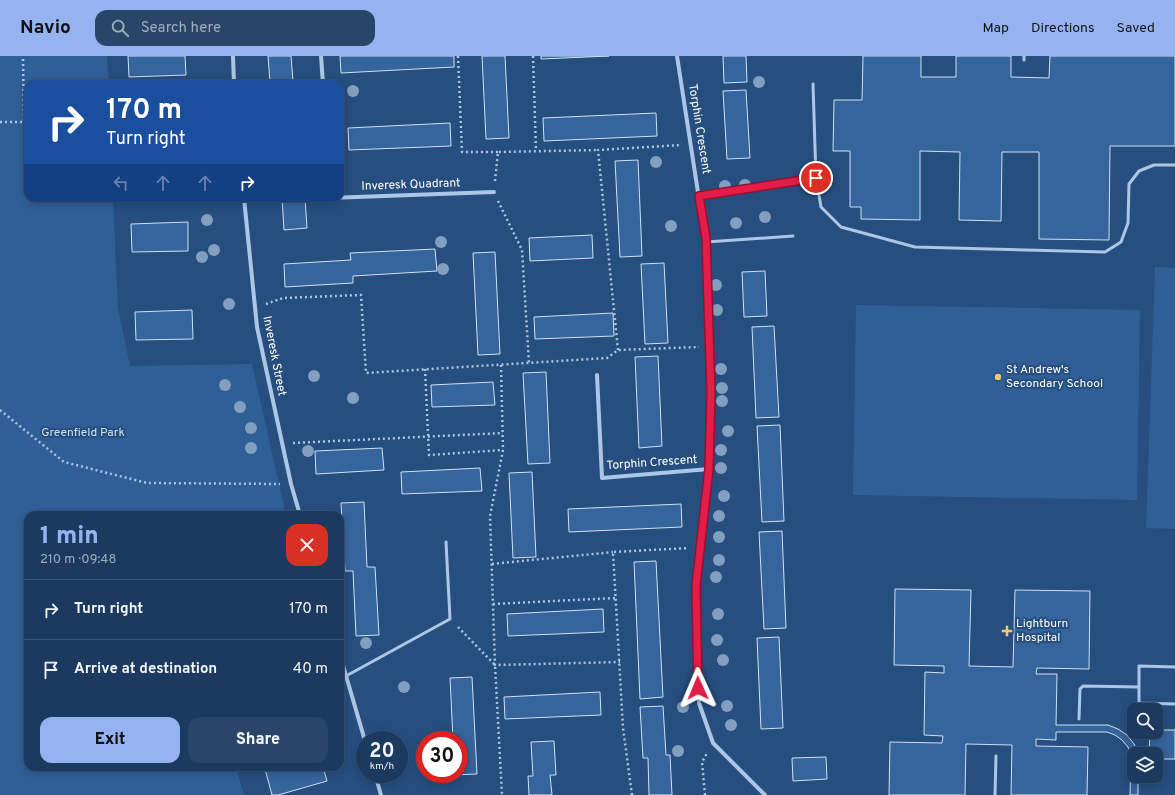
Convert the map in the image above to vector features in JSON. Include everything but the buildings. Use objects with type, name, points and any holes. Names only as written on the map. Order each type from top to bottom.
[{"type":"street","points":[[233,56],[234,80]]},
{"type":"street","points":[[321,56],[322,80]]},
{"type":"street","name":"Torphin Crescent","points":[[677,56],[706,242],[711,391],[709,469],[696,586],[699,703],[713,743],[764,795]]},
{"type":"street","name":"Inveresk Quadrant","points":[[344,197],[494,192]]},
{"type":"street","name":"Inveresk Street","points":[[244,202],[257,327],[290,484],[299,511]]},
{"type":"street","name":"Torphin Crescent","points":[[596,375],[602,478],[709,469]]},
{"type":"street","points":[[344,669],[362,731]]},
{"type":"street","points":[[378,783],[381,795]]},
{"type":"lane","points":[[813,84],[816,178],[821,207],[841,227],[908,245],[1105,252],[1121,242],[1128,223],[1129,184],[1139,172],[1154,165],[1175,165]]},
{"type":"lane","points":[[699,196],[816,178]]},
{"type":"lane","points":[[706,242],[793,236]]},
{"type":"lane","points":[[346,676],[450,619],[446,542]]},
{"type":"lane","points":[[1175,666],[1139,666],[1139,703],[1175,704]]},
{"type":"lane","points":[[1079,719],[1080,689],[1083,686],[1139,687]]},
{"type":"lane","points":[[995,795],[996,756]]},
{"type":"path","points":[[0,122],[24,122],[23,56]]},
{"type":"path","points":[[458,56],[462,152],[598,150],[691,145]]},
{"type":"path","points":[[533,56],[536,151]]},
{"type":"path","points":[[598,150],[618,350]]},
{"type":"path","points":[[498,152],[494,192],[522,250],[529,363]]},
{"type":"path","points":[[255,308],[283,298],[361,294],[366,373],[607,358],[618,350],[709,346]]},
{"type":"path","points":[[501,365],[504,450],[490,516],[495,665],[502,795]]},
{"type":"path","points":[[425,369],[429,455],[504,450]]},
{"type":"path","points":[[0,410],[64,462],[147,483],[290,484]]},
{"type":"path","points":[[282,444],[503,433]]},
{"type":"path","points":[[492,564],[614,552],[700,548]]},
{"type":"path","points":[[614,552],[623,728],[632,795]]},
{"type":"path","points":[[493,604],[616,598]]},
{"type":"path","points":[[450,619],[495,665],[620,662]]},
{"type":"path","points":[[706,795],[702,762],[713,743]]},
{"type":"green space","name":"Greenfield Park","points":[[0,56],[107,56],[109,80],[24,80],[24,202],[113,202],[118,308],[130,366],[252,364],[285,511],[24,511],[24,771],[237,771],[244,795],[0,795]]},
{"type":"green space","points":[[1155,267],[1175,268],[1175,529],[1146,528]]},
{"type":"green space","points":[[856,305],[1140,310],[1137,500],[853,495]]},
{"type":"place","name":"St Andrew's Secondary School","points":[[998,377]]},
{"type":"place","name":"Lightburn Hospital","points":[[1007,631]]},
{"type":"route","points":[[698,688],[696,586],[709,469],[711,391],[706,238],[699,196],[816,178]]}]
